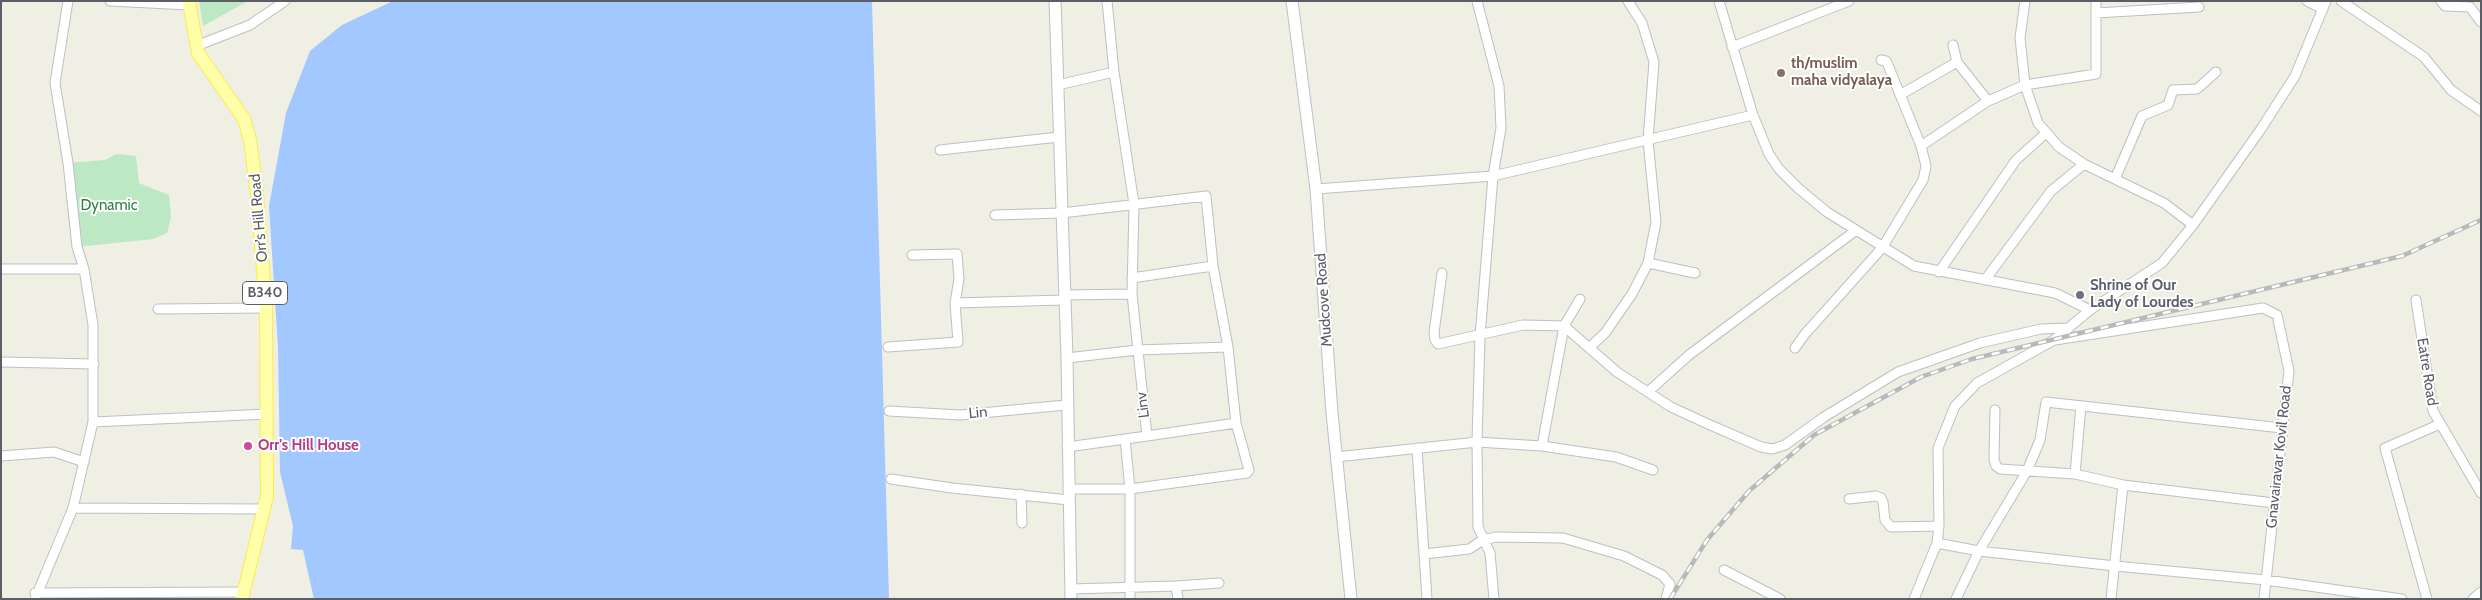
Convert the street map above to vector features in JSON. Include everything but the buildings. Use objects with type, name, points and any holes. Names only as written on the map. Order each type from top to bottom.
[{"type":"main road","name":"Orr’s Hill Road","points":[[189,3],[198,53],[244,119],[250,140],[266,308],[267,496],[243,595]]},
{"type":"street","points":[[68,1],[54,82],[68,163],[77,247],[84,269],[93,325],[93,422],[73,508],[35,596],[243,595]]},
{"type":"street","points":[[110,1],[189,3]]},
{"type":"street","points":[[196,46],[250,25],[285,1]]},
{"type":"street","points":[[1055,1],[1067,358],[1066,405],[1071,594],[1129,587],[1219,583]]},
{"type":"street","points":[[955,303],[1132,294],[1134,204],[1114,72],[1107,1]]},
{"type":"street","name":"Mudcove Road","points":[[1292,1],[1316,189],[1336,457],[1351,599]]},
{"type":"street","points":[[1477,1],[1499,86],[1501,128],[1493,176],[1480,336],[1477,442],[1478,527],[1490,552],[1494,599]]},
{"type":"street","points":[[1589,348],[1605,333],[1632,294],[1648,263],[1656,222],[1648,140],[1654,62],[1642,23],[1628,1]]},
{"type":"street","points":[[1719,1],[1752,115],[1769,154],[1779,169],[1827,212],[1854,231],[1914,266],[2055,293],[2090,310]]},
{"type":"street","points":[[1732,47],[1849,1]]},
{"type":"street","points":[[2025,1],[2020,38],[2026,85],[2038,123],[2059,147],[2084,164],[2164,203],[2193,225]]},
{"type":"street","points":[[1921,146],[1988,101],[2026,85],[2096,74],[2096,1]]},
{"type":"street","points":[[1914,599],[1937,543],[1939,526],[1938,448],[1955,406],[1976,384],[2054,340],[2090,310],[2162,263],[2193,225],[2261,129],[2295,76],[2324,5],[2307,1]]},
{"type":"street","points":[[2342,1],[2424,57],[2451,90],[2481,111]]},
{"type":"street","points":[[2441,1],[2445,6],[2470,7],[2481,22]]},
{"type":"street","points":[[2096,13],[2199,8]]},
{"type":"street","points":[[1953,45],[1957,62],[1988,101]]},
{"type":"street","points":[[1795,348],[1805,334],[1882,248],[1923,180],[1926,166],[1921,146],[1888,65],[1886,61],[1881,60]]},
{"type":"street","points":[[1900,95],[1957,62]]},
{"type":"street","points":[[1058,85],[1114,72]]},
{"type":"street","points":[[2115,179],[2142,116],[2168,105],[2173,90],[2197,90],[2216,72]]},
{"type":"street","points":[[1316,189],[1493,176],[1752,115]]},
{"type":"street","points":[[1939,272],[2016,160],[2046,133]]},
{"type":"street","points":[[940,150],[1059,137]]},
{"type":"street","points":[[1985,280],[2051,191],[2084,164]]},
{"type":"street","points":[[891,479],[952,488],[1021,494],[1068,495],[1248,473],[1236,423],[1228,347],[1213,266],[1206,196],[1062,214],[995,215]]},
{"type":"street","points":[[1649,391],[1689,355],[1854,231]]},
{"type":"street","points":[[888,347],[958,342],[955,303],[959,279],[957,254],[912,255]]},
{"type":"street","points":[[1648,263],[1695,274]]},
{"type":"street","points":[[1132,278],[1213,266]]},
{"type":"street","points":[[1,269],[84,269]]},
{"type":"street","points":[[1442,273],[1435,340],[1438,344],[1522,325],[1564,326],[1617,372],[1671,406],[1762,447],[1772,449],[1785,445],[1824,417],[1898,372],[1980,344],[2041,329],[2070,328]]},
{"type":"street","name":"Linv","points":[[1067,447],[1147,436],[1132,294]]},
{"type":"street","points":[[1542,446],[1564,326],[1580,299]]},
{"type":"street","name":"Eatre Road","points":[[2416,300],[2433,411],[2481,492]]},
{"type":"street","points":[[158,310],[266,308]]},
{"type":"street","name":"Gnavairavar Kovil Road","points":[[2054,340],[2264,308],[2277,316],[2289,371],[2264,599]]},
{"type":"street","points":[[1067,358],[1137,350],[1228,347]]},
{"type":"street","points":[[1,362],[94,364]]},
{"type":"street","points":[[1956,599],[1979,551],[2027,471],[2040,440],[2046,402],[2282,428]]},
{"type":"street","name":"Lin","points":[[889,411],[960,415],[1066,405]]},
{"type":"street","points":[[2075,474],[2081,406]]},
{"type":"street","points":[[1995,410],[1994,459],[1996,466],[2000,469],[2075,474],[2123,485],[2274,503]]},
{"type":"street","points":[[93,422],[268,414]]},
{"type":"street","points":[[1147,436],[1236,423]]},
{"type":"street","points":[[2427,599],[2385,448],[2440,424]]},
{"type":"street","points":[[1125,440],[1130,488],[1130,599]]},
{"type":"street","points":[[1336,457],[1477,442],[1542,446],[1616,457],[1653,470]]},
{"type":"street","points":[[1417,448],[1427,599]]},
{"type":"street","points":[[1,456],[54,452],[84,462]]},
{"type":"street","points":[[2111,599],[2123,485]]},
{"type":"street","points":[[1021,494],[1022,523]]},
{"type":"street","points":[[1849,499],[1876,496],[1880,498],[1883,502],[1885,520],[1891,527],[1939,526]]},
{"type":"street","points":[[73,508],[264,508]]},
{"type":"street","points":[[1424,554],[1469,549],[1483,540],[1510,536],[1549,536],[1598,547],[1642,564],[1667,579],[1670,587],[1666,599]]},
{"type":"street","points":[[1937,543],[1979,551],[2266,580],[2402,599]]},
{"type":"street","points":[[1724,570],[1780,599]]},
{"type":"street","points":[[1176,586],[1178,599]]},
{"type":"street","points":[[2473,599],[2481,592]]},
{"type":"green space","points":[[199,1],[248,1],[203,26]]},
{"type":"green space","name":"Dynamic","points":[[116,154],[136,156],[139,183],[169,195],[171,218],[167,233],[153,239],[77,247],[68,163],[105,160]]},
{"type":"water","points":[[393,1],[872,1],[889,599],[314,599],[303,550],[291,549],[293,526],[280,472],[278,347],[269,206],[286,113],[310,51],[342,25]]},
{"type":"railway","points":[[1670,599],[1707,540],[1749,491],[1814,435],[1921,377],[1972,359],[2402,256],[2481,220]]},
{"type":"place","name":"th/muslim maha vidyalaya","points":[[1781,73]]},
{"type":"place","name":"Shrine of Our Lady of Lourdes","points":[[2080,295]]},
{"type":"place","name":"Orr's Hill House","points":[[248,446]]}]
